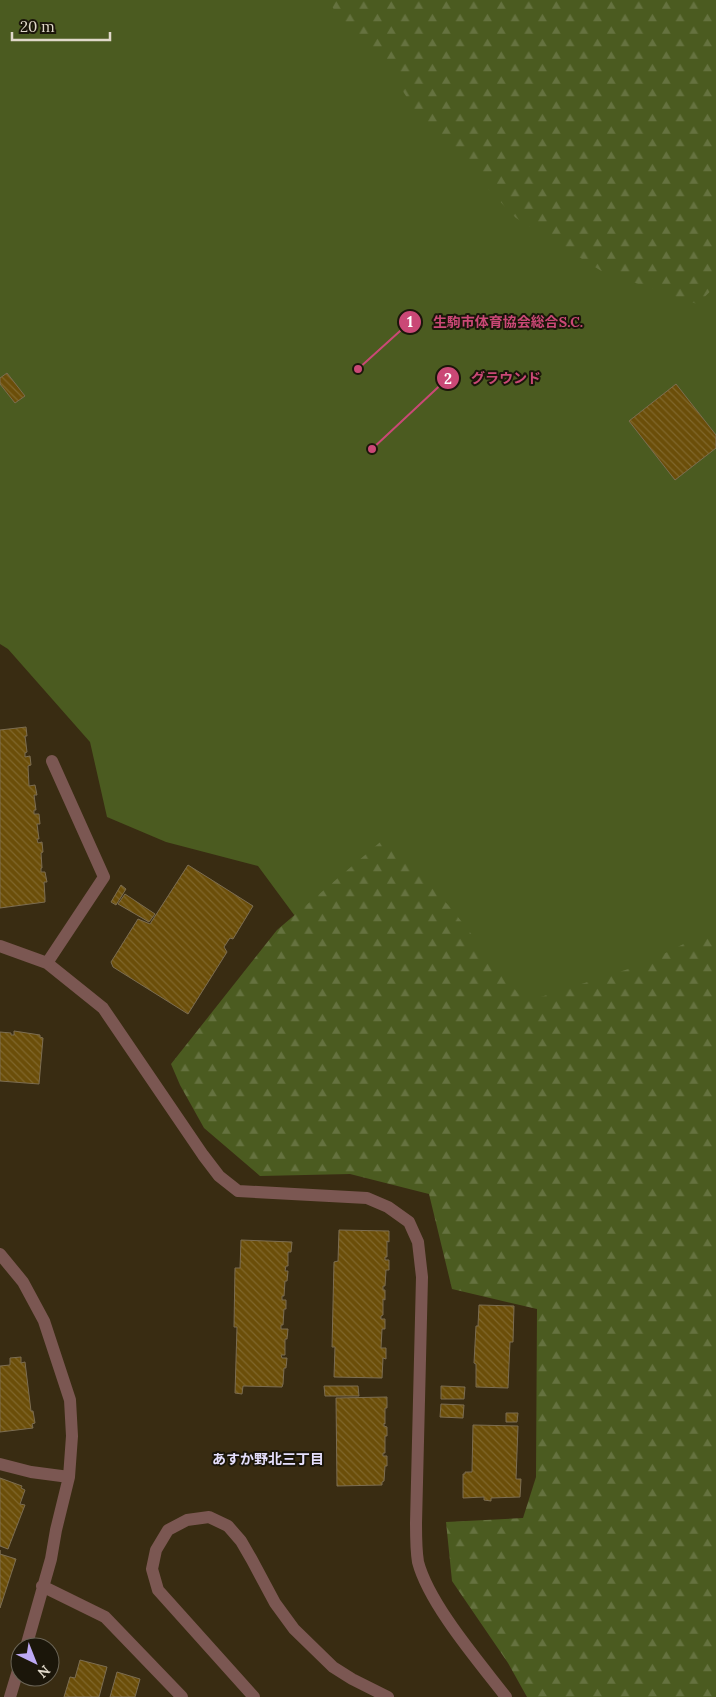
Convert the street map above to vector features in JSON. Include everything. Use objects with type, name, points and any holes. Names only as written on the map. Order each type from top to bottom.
[{"type":"street","points":[[47,963],[104,877],[52,761]]},
{"type":"street","points":[[0,946],[47,963],[103,1008],[203,1155],[219,1176],[238,1191],[367,1198],[388,1207],[409,1222],[418,1242],[422,1277],[416,1523],[418,1560],[426,1584],[449,1621],[506,1697]]},
{"type":"street","points":[[0,1254],[23,1282],[44,1322],[70,1400],[72,1436],[69,1476],[51,1559],[29,1637]]},
{"type":"street","points":[[0,1464],[31,1472],[69,1476]]},
{"type":"street","points":[[254,1697],[158,1590],[152,1569],[156,1550],[168,1530],[187,1520],[209,1517],[228,1526],[244,1547],[275,1603],[294,1629],[334,1667],[352,1679],[388,1697]]},
{"type":"street","points":[[42,1586],[105,1617],[182,1697]]},
{"type":"green space","points":[[0,0],[553,0],[716,94],[716,1179],[320,950],[258,866],[166,842],[107,817],[90,742],[8,649],[0,644]]},
{"type":"green space","points":[[328,0],[716,0],[716,286],[697,304],[603,272],[516,218],[423,122],[389,70],[338,16]]},
{"type":"green space","points":[[385,838],[450,907],[525,1002],[641,965],[716,928],[716,1697],[527,1697],[508,1663],[452,1581],[446,1522],[523,1518],[536,1477],[537,1309],[452,1289],[429,1194],[350,1174],[260,1176],[204,1128],[180,1085],[171,1064],[277,930]]},
{"type":"building","points":[[7,373],[25,396],[15,403],[0,384],[0,378]]},
{"type":"building","points":[[676,384],[716,435],[716,448],[675,480],[629,421]]},
{"type":"building","points":[[26,727],[27,752],[25,757],[30,756],[31,765],[28,766],[29,786],[35,785],[37,795],[34,795],[36,810],[34,810],[34,814],[39,814],[40,824],[37,824],[39,839],[37,839],[38,843],[42,842],[41,872],[45,872],[47,882],[44,882],[45,902],[0,908],[0,730]]},
{"type":"building","points":[[188,865],[253,906],[233,939],[230,938],[224,947],[227,952],[188,1014],[113,967],[111,962],[138,919],[150,924]]},
{"type":"building","points":[[121,885],[126,889],[116,905],[111,902]]},
{"type":"building","points":[[125,894],[155,914],[149,922],[118,904]]},
{"type":"building","points":[[14,1031],[40,1035],[43,1038],[39,1084],[0,1081],[0,1032],[14,1035]]},
{"type":"building","points":[[339,1230],[389,1231],[387,1257],[385,1257],[385,1260],[389,1260],[389,1270],[386,1270],[385,1286],[383,1286],[385,1300],[383,1299],[383,1315],[381,1316],[381,1319],[385,1319],[385,1329],[382,1329],[381,1348],[386,1348],[386,1359],[383,1358],[382,1378],[334,1377],[335,1347],[332,1347],[334,1262],[338,1261]]},
{"type":"building","points":[[241,1240],[292,1242],[291,1252],[288,1252],[288,1266],[286,1266],[285,1271],[288,1271],[287,1281],[285,1281],[284,1296],[282,1296],[282,1300],[286,1300],[286,1309],[284,1309],[281,1329],[288,1329],[287,1339],[285,1339],[285,1355],[281,1355],[282,1358],[287,1358],[283,1384],[282,1387],[243,1386],[242,1394],[235,1393],[237,1327],[234,1327],[235,1268],[240,1268]]},
{"type":"building","points":[[479,1305],[514,1306],[513,1342],[510,1342],[508,1388],[476,1387],[476,1364],[474,1363]]},
{"type":"building","points":[[21,1357],[21,1363],[25,1362],[31,1411],[33,1411],[35,1423],[32,1424],[33,1428],[0,1432],[0,1366],[10,1365],[10,1358]]},
{"type":"building","points":[[324,1386],[358,1386],[359,1396],[325,1396]]},
{"type":"building","points":[[441,1386],[465,1387],[464,1399],[441,1399]]},
{"type":"building","points":[[387,1397],[384,1426],[387,1427],[387,1436],[385,1436],[385,1453],[383,1453],[383,1456],[387,1456],[387,1466],[385,1466],[382,1485],[337,1486],[336,1398]]},
{"type":"building","points":[[441,1404],[464,1405],[463,1418],[440,1417]]},
{"type":"building","points":[[506,1413],[518,1413],[517,1422],[506,1422]]},
{"type":"building","points":[[473,1425],[518,1426],[516,1479],[521,1479],[520,1497],[491,1498],[491,1501],[484,1500],[484,1497],[463,1498],[463,1474],[465,1472],[472,1472]]},
{"type":"building","points":[[0,1478],[22,1486],[21,1488],[25,1490],[20,1504],[25,1505],[8,1549],[0,1546]]},
{"type":"building","points":[[0,1554],[16,1559],[0,1608]]},
{"type":"building","points":[[80,1660],[107,1667],[99,1697],[64,1697],[70,1677],[75,1678]]},
{"type":"building","points":[[117,1672],[140,1679],[135,1697],[110,1697]]},
{"type":"place","name":"生駒市体育協会総合S.C.","points":[[358,369]]},
{"type":"place","name":"グラウンド","points":[[372,449]]},
{"type":"district","name":"あすか野北三丁目","points":[[268,1459]]}]
